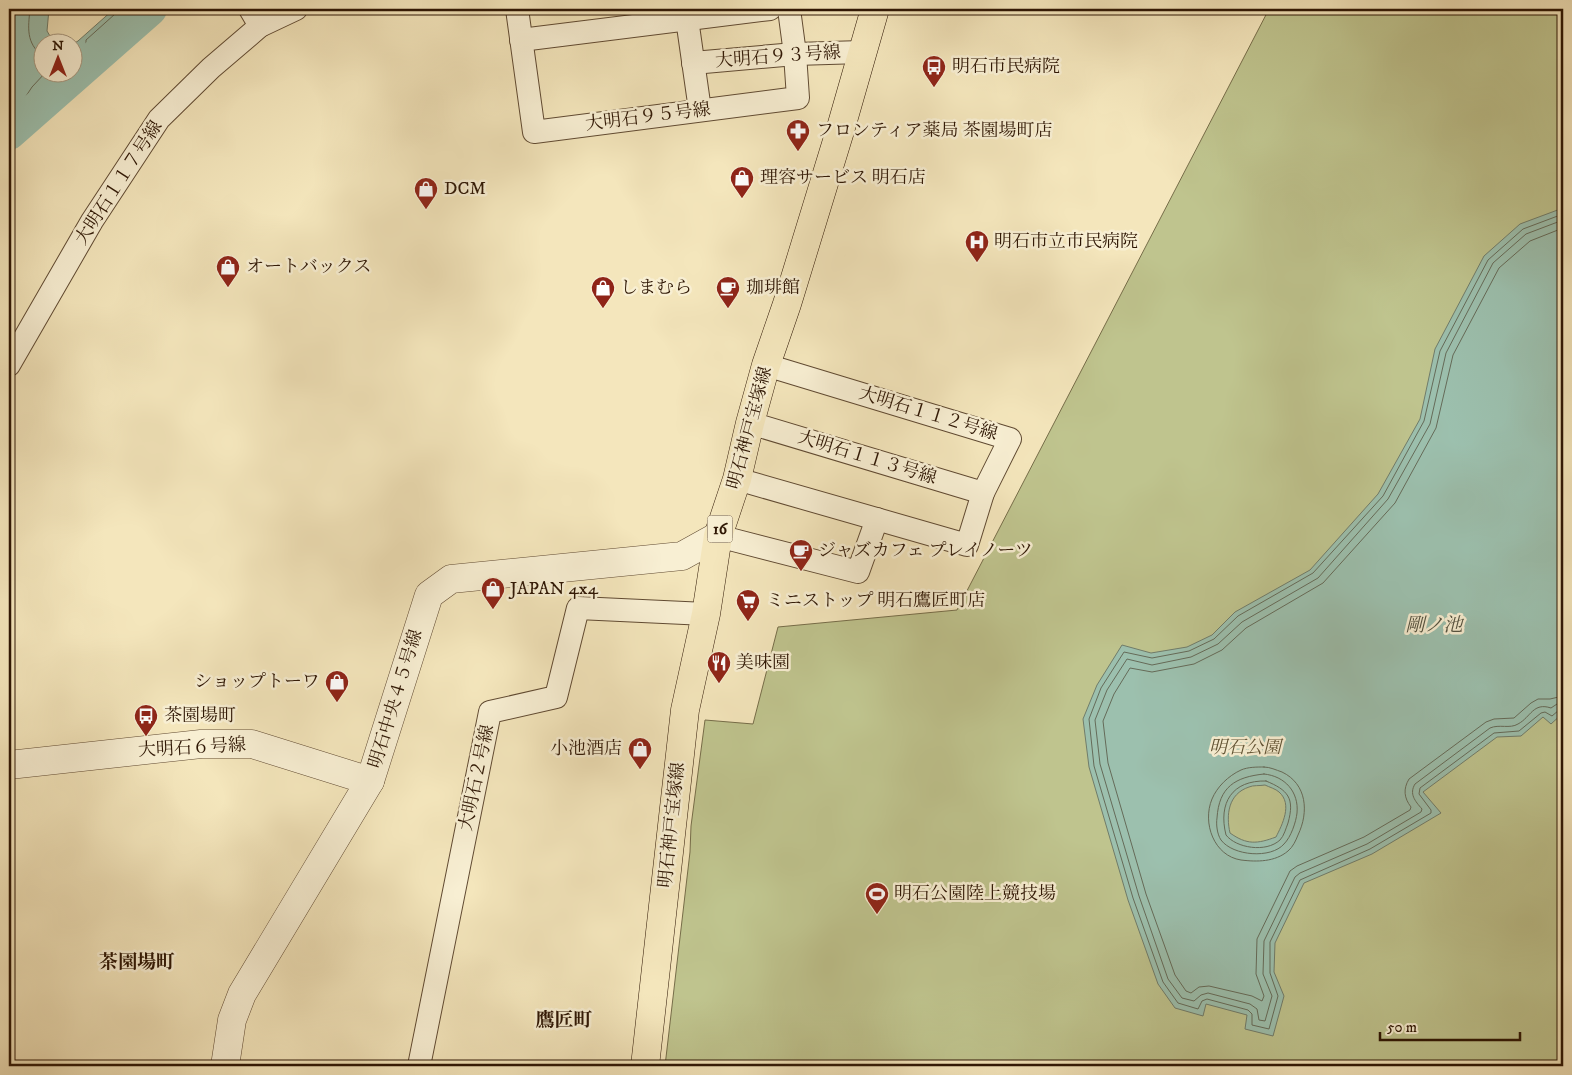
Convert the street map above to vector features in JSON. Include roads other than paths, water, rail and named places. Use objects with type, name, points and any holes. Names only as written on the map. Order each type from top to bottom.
[{"type":"main road","name":"明石神戸宝塚線","points":[[645,1066],[685,710],[706,614],[718,536],[737,479],[766,365],[788,304],[875,9]]},
{"type":"street","name":"大明石１１７号線","points":[[9,365],[92,221],[159,119],[211,68],[255,18],[296,9]]},
{"type":"street","name":"大明石９５号線","points":[[517,9],[534,132],[798,98],[795,54],[788,9]]},
{"type":"street","points":[[522,40],[611,19],[687,19],[770,9]]},
{"type":"street","points":[[687,19],[700,110]]},
{"type":"street","name":"大明石９３号線","points":[[693,64],[795,54],[862,52]]},
{"type":"street","name":"大明石１１２号線","points":[[737,479],[967,546],[983,493],[1010,439],[766,365]]},
{"type":"street","name":"大明石１１３号線","points":[[750,423],[983,493]]},
{"type":"street","points":[[718,536],[858,572],[877,519]]},
{"type":"street","name":"明石中央４５号線","points":[[225,1066],[232,1020],[242,994],[370,781],[429,595],[451,579],[682,556],[718,536]]},
{"type":"street","name":"大明石２号線","points":[[419,1066],[490,712],[556,697],[578,608],[706,614]]},
{"type":"street","name":"大明石６号線","points":[[9,765],[201,744],[252,744],[370,781]]},
{"type":"water","points":[[9,9],[49,9],[48,32],[32,32],[32,82],[62,82],[47,98],[9,157]]},
{"type":"water","points":[[114,9],[170,9],[126,28],[104,40],[82,58],[82,37]]},
{"type":"water","name":"剛ノ池","points":[[1563,208],[1563,713],[1551,724],[1543,717],[1521,736],[1497,737],[1423,792],[1441,813],[1372,854],[1304,883],[1275,943],[1274,972],[1284,996],[1273,1036],[1245,1029],[1247,1015],[1206,1004],[1203,1016],[1175,1008],[1158,984],[1128,900],[1089,767],[1083,719],[1097,685],[1122,645],[1151,653],[1187,647],[1212,635],[1235,612],[1310,570],[1378,494],[1420,419],[1435,349],[1484,256],[1520,224]],"holes":[[[1265,785],[1279,792],[1285,802],[1285,815],[1281,827],[1276,837],[1258,842],[1242,840],[1230,833],[1228,819],[1230,806],[1242,790],[1251,786]]]},
{"type":"waterway","points":[[9,133],[150,9]]},
{"type":"place","name":"明石市民病院","points":[[934,88]]},
{"type":"place","name":"フロンティア薬局 茶園場町店","points":[[798,152]]},
{"type":"place","name":"理容サービス 明石店","points":[[742,199]]},
{"type":"place","name":"DCM","points":[[426,210]]},
{"type":"place","name":"明石市立市民病院","points":[[977,263]]},
{"type":"place","name":"オートバックス","points":[[228,288]]},
{"type":"place","name":"しまむら","points":[[603,309]]},
{"type":"place","name":"珈琲館","points":[[728,309]]},
{"type":"place","name":"ジャズカフェ プレイノーツ","points":[[801,572]]},
{"type":"place","name":"JAPAN 4x4","points":[[493,610]]},
{"type":"place","name":"ミニストップ 明石鷹匠町店","points":[[748,622]]},
{"type":"place","name":"美味園","points":[[719,684]]},
{"type":"place","name":"ショップトーワ","points":[[337,703]]},
{"type":"place","name":"茶園場町","points":[[146,737]]},
{"type":"place","name":"小池酒店","points":[[640,770]]},
{"type":"place","name":"明石公園陸上競技場","points":[[877,915]]},
{"type":"district","name":"茶園場町","points":[[137,962]]},
{"type":"district","name":"鷹匠町","points":[[564,1020]]},
{"type":"park label","name":"明石公園","points":[[1245,748]]}]
